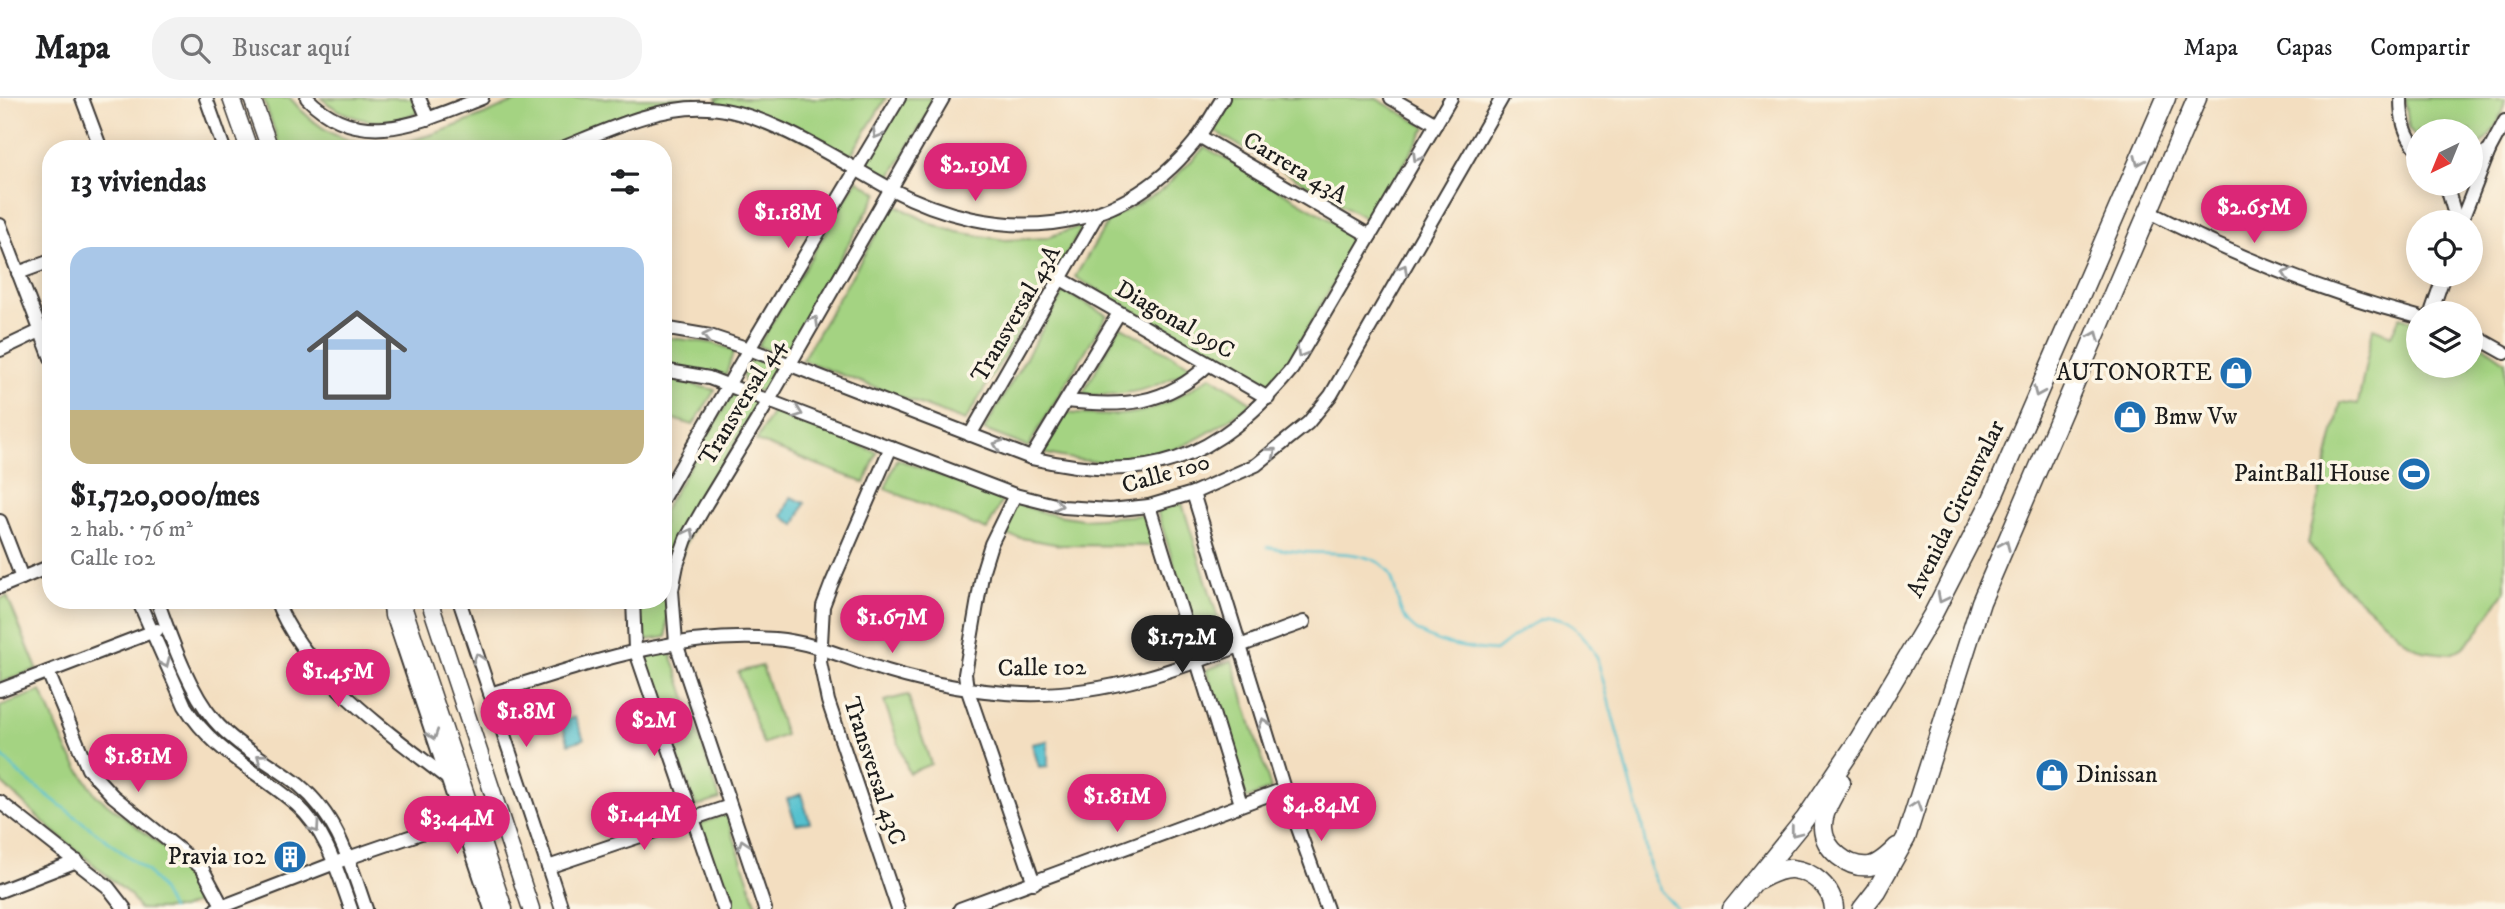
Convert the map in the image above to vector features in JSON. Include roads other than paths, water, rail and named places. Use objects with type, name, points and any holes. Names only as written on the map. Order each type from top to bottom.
[{"type":"highway","name":"Avenida Circunvalar","points":[[1732,909],[1805,819],[1850,752],[1933,614],[1992,499],[2166,98]]},
{"type":"highway","points":[[1861,909],[1876,891],[1906,838],[1981,602],[2197,98]]},
{"type":"highway","points":[[2101,245],[2126,214],[2149,212]]},
{"type":"highway","points":[[1850,752],[1847,769],[1824,818],[1823,828],[1828,846],[1846,860],[1870,866],[1906,838]]},
{"type":"highway","points":[[1757,880],[1791,869],[1811,875],[1825,886],[1831,895],[1834,909]]},
{"type":"main road","points":[[231,98],[246,140]]},
{"type":"main road","points":[[252,98],[267,140]]},
{"type":"main road","points":[[404,609],[504,909]]},
{"type":"main road","points":[[432,609],[531,909]]},
{"type":"main road","points":[[483,883],[498,909]]},
{"type":"street","points":[[82,98],[98,140]]},
{"type":"street","points":[[206,98],[221,140]]},
{"type":"street","points":[[307,98],[325,113],[348,125],[383,130],[428,119],[482,98]]},
{"type":"street","points":[[419,98],[428,119]]},
{"type":"street","name":"Transversal 44","points":[[672,483],[898,98]]},
{"type":"street","name":"Transversal 44","points":[[765,909],[676,643],[672,590],[677,565],[686,539],[943,98]]},
{"type":"street","points":[[588,140],[653,115],[705,103],[774,127],[892,189],[945,213],[1005,226],[1045,223],[1098,213],[1156,180],[1199,136],[1223,98]]},
{"type":"street","points":[[1391,98],[1436,124]]},
{"type":"street","name":"Calle 100","points":[[672,330],[710,336],[749,349],[1031,458],[1070,467],[1102,470],[1148,467],[1178,458],[1216,440],[1241,423],[1268,398],[1292,369],[1451,98]]},
{"type":"street","name":"Calle 100","points":[[672,371],[709,377],[1015,495],[1063,507],[1110,510],[1149,506],[1193,493],[1256,465],[1308,423],[1331,395],[1502,98]]},
{"type":"street","points":[[2400,98],[2406,132]]},
{"type":"street","points":[[2464,210],[2505,121]]},
{"type":"street","name":"Carrera 43A","points":[[1199,136],[1370,236]]},
{"type":"street","points":[[2483,154],[2489,151]]},
{"type":"street","points":[[2149,212],[2247,260],[2406,313]]},
{"type":"street","name":"Transversal 43A","points":[[970,435],[1098,213]]},
{"type":"street","points":[[0,225],[42,336]]},
{"type":"street","points":[[18,273],[42,264]]},
{"type":"street","name":"Diagonal 99C","points":[[1061,279],[1268,398]]},
{"type":"street","points":[[1031,458],[1119,313]]},
{"type":"street","points":[[0,350],[40,331]]},
{"type":"street","points":[[2483,341],[2505,353]]},
{"type":"street","points":[[1066,401],[1101,405],[1148,401],[1176,390],[1209,364]]},
{"type":"street","name":"Transversal 43C","points":[[891,447],[823,606],[820,662],[828,701],[898,909]]},
{"type":"street","points":[[1193,493],[1284,789],[1327,909]]},
{"type":"street","points":[[1015,495],[991,544],[983,570],[965,674],[967,688],[1034,883]]},
{"type":"street","points":[[1149,506],[1241,804]]},
{"type":"street","points":[[0,521],[22,578]]},
{"type":"street","points":[[0,587],[42,570]]},
{"type":"street","points":[[142,609],[185,706],[201,730],[220,748],[298,806],[318,829],[335,863],[351,909]]},
{"type":"street","points":[[160,609],[193,685],[215,720],[243,745],[299,785],[331,819],[366,909]]},
{"type":"street","points":[[279,609],[295,639],[338,687],[448,779]]},
{"type":"street","points":[[392,609],[491,909]]},
{"type":"street","points":[[462,609],[562,909]]},
{"type":"street","points":[[633,609],[635,649],[723,909]]},
{"type":"street","name":"Calle 102","points":[[490,694],[635,649],[713,639],[776,639],[820,648],[890,672],[967,688],[1024,694],[1090,690],[1144,680],[1304,622]]},
{"type":"street","points":[[0,690],[167,626]]},
{"type":"street","points":[[48,672],[88,769],[113,796],[202,869],[221,908],[348,858],[462,819]]},
{"type":"street","points":[[960,909],[1284,789]]},
{"type":"street","points":[[0,802],[108,887],[125,909]]},
{"type":"street","points":[[548,867],[730,806]]},
{"type":"street","points":[[0,891],[76,861]]},
{"type":"water","points":[[791,497],[805,503],[795,525],[782,516]]},
{"type":"water","points":[[575,717],[584,739],[569,744],[561,722]]},
{"type":"water","points":[[1048,741],[1048,766],[1039,767],[1032,744]]},
{"type":"water","points":[[801,794],[810,822],[796,824],[787,799]]},
{"type":"waterway","points":[[1267,547],[1351,554],[1378,562],[1389,572],[1400,608],[1410,625],[1444,643],[1495,651],[1536,622],[1556,619],[1573,626],[1587,641],[1597,658],[1641,821],[1650,868],[1660,890],[1677,909]]},
{"type":"waterway","points":[[0,754],[23,777],[147,871],[159,886],[171,909]]},
{"type":"place","name":"AUTONORTE","points":[[2236,373]]},
{"type":"place","name":"Bmw Vw","points":[[2130,417]]},
{"type":"place","name":"PaintBall House","points":[[2414,474]]},
{"type":"place","name":"Dinissan","points":[[2052,775]]},
{"type":"place","name":"Pravia 102","points":[[290,857]]}]
